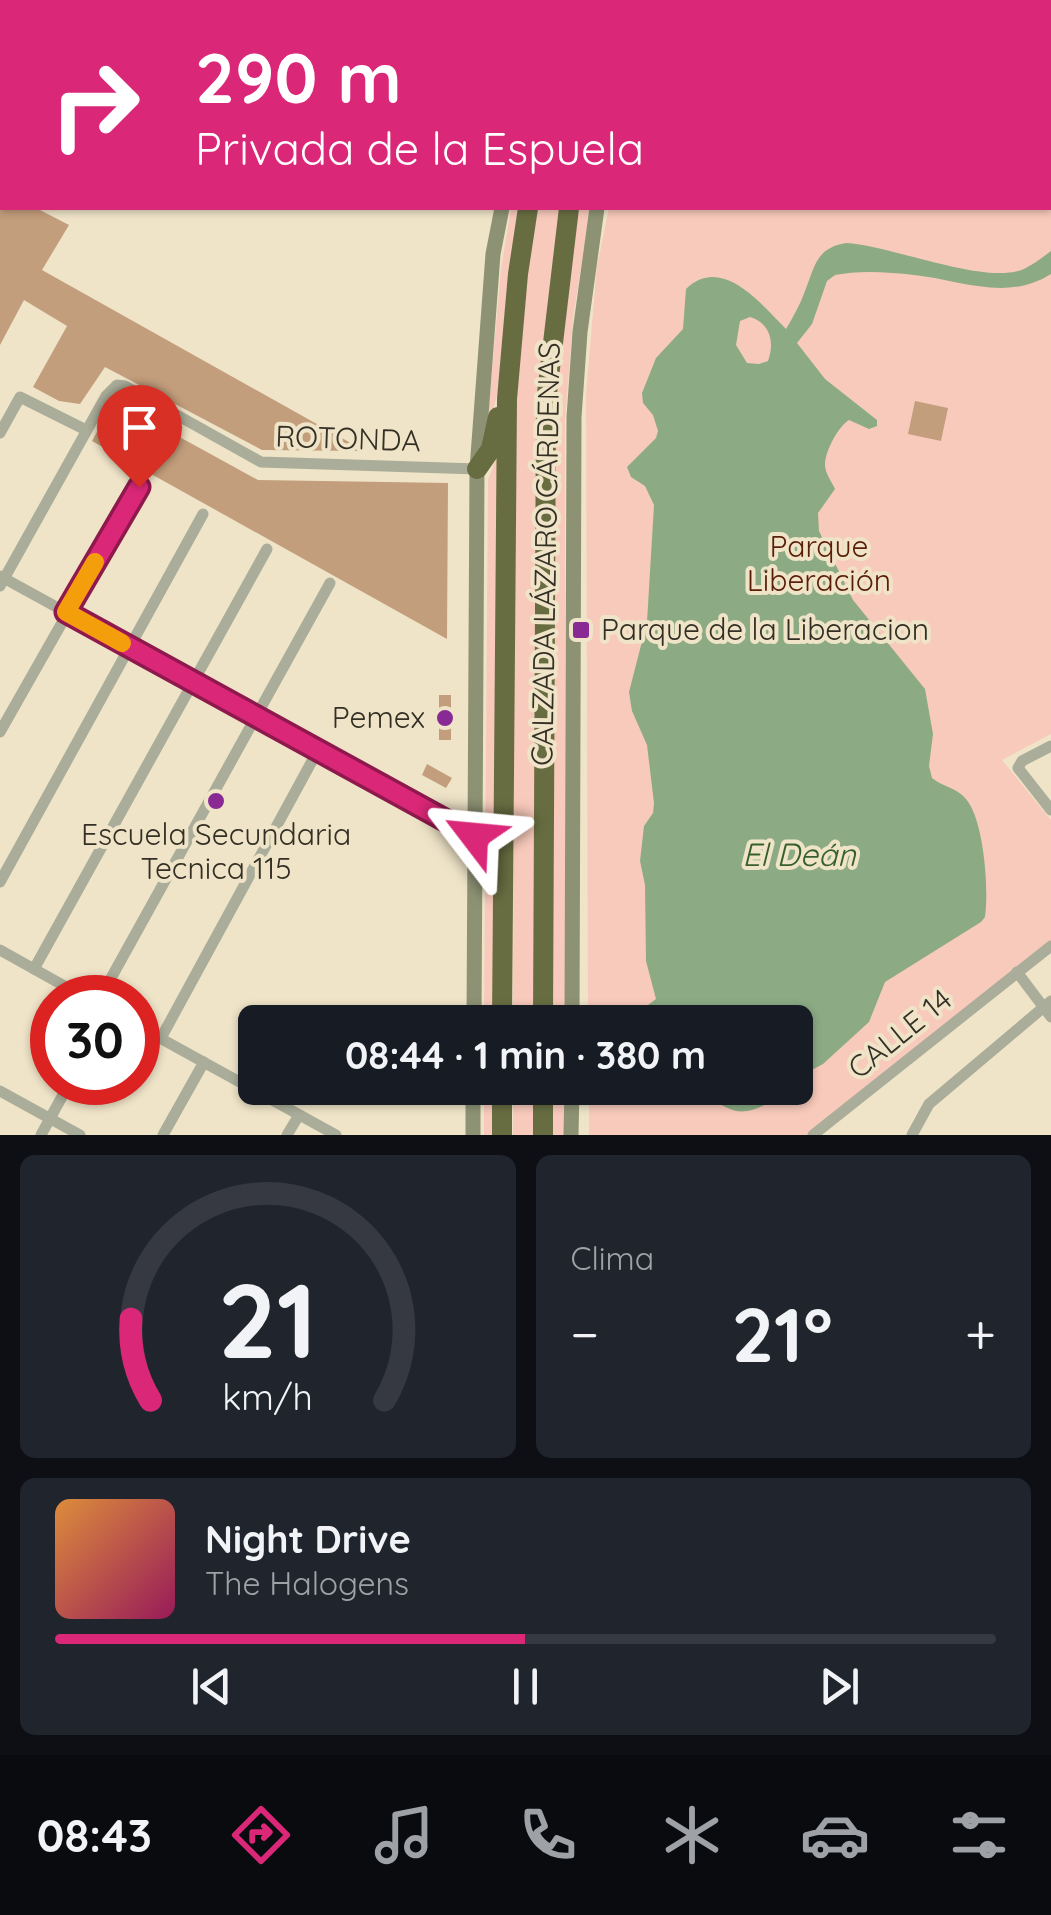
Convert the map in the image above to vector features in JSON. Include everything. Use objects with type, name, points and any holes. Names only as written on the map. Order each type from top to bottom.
[{"type":"highway","name":"CALZADA LÁZARO CÁRDENAS","points":[[502,1005],[505,537],[511,356],[528,210]]},
{"type":"highway","name":"CALZADA LÁZARO CÁRDENAS","points":[[543,1005],[546,402],[569,210]]},
{"type":"highway","points":[[477,469],[491,449],[511,356]]},
{"type":"highway","points":[[502,1105],[502,1135]]},
{"type":"highway","points":[[543,1105],[543,1135]]},
{"type":"main road","points":[[474,1005],[477,469],[493,254],[502,210]]},
{"type":"main road","name":"CALZADA LÁZARO CÁRDENAS","points":[[572,1005],[574,417],[580,332],[597,210]]},
{"type":"main road","points":[[473,1105],[473,1135]]},
{"type":"main road","points":[[572,1105],[572,1135]]},
{"type":"street","name":"ROTONDA","points":[[86,430],[117,385],[261,462],[477,469]]},
{"type":"street","points":[[0,433],[20,397],[86,430],[2,580],[474,836]]},
{"type":"street","points":[[0,732],[139,487]]},
{"type":"street","points":[[0,882],[203,514]]},
{"type":"street","points":[[34,969],[267,549]]},
{"type":"street","points":[[113,975],[330,583]]},
{"type":"street","points":[[1051,746],[1022,760],[1018,768],[1051,810]]},
{"type":"street","points":[[318,750],[161,1038],[336,1135]]},
{"type":"street","name":"CALLE 14","points":[[813,1135],[1051,946]]},
{"type":"street","points":[[0,950],[45,975]]},
{"type":"street","points":[[912,1135],[929,1104],[1048,1008],[1017,972]]},
{"type":"street","points":[[164,1135],[204,1062]]},
{"type":"street","points":[[0,1091],[80,1135]]},
{"type":"street","points":[[41,1135],[58,1105]]},
{"type":"street","points":[[287,1135],[299,1114]]},
{"type":"green space","points":[[511,210],[522,210],[505,362],[486,440],[501,269]]},
{"type":"green space","points":[[535,210],[560,210],[537,1005],[513,1005],[515,422],[522,311]]},
{"type":"green space","points":[[578,210],[590,210],[573,319],[565,421],[565,1005],[553,1005],[554,422]]},
{"type":"green space","name":"Parque Liberación","points":[[609,210],[1051,210],[1051,734],[1002,760],[1051,820],[1051,944],[809,1135],[589,1135],[589,1105],[813,1105],[813,1005],[588,1005],[586,394],[597,266]]},
{"type":"green space","points":[[501,445],[498,1005],[484,1005],[488,480]]},
{"type":"green space","points":[[484,1105],[498,1105],[497,1135],[484,1135]]},
{"type":"green space","points":[[513,1105],[537,1105],[537,1135],[513,1135]]},
{"type":"green space","points":[[553,1105],[565,1105],[565,1135],[553,1135]]},
{"type":"water","name":"El Deán","points":[[846,243],[865,245],[962,269],[1007,273],[1024,269],[1051,251],[1051,274],[1018,287],[1001,288],[894,273],[835,275],[827,281],[812,324],[797,343],[825,379],[877,420],[877,426],[869,429],[849,420],[833,440],[825,465],[835,489],[818,513],[819,531],[853,600],[925,689],[933,734],[929,766],[932,778],[962,795],[972,809],[984,855],[986,890],[985,917],[981,922],[885,982],[869,1022],[813,1069],[813,1005],[648,1005],[656,999],[646,961],[645,885],[640,861],[644,826],[653,813],[654,803],[647,745],[632,711],[629,692],[647,622],[654,505],[645,486],[631,477],[627,467],[656,438],[658,431],[642,393],[656,358],[683,329],[686,289],[713,277],[727,280],[741,287],[786,329],[814,266],[828,249]],"holes":[[[750,317],[762,324],[771,340],[768,361],[747,363],[736,345],[740,321]]]},
{"type":"water","points":[[721,1105],[764,1105],[750,1110],[731,1110]]},
{"type":"building","points":[[0,210],[40,210],[69,225],[42,270],[365,451],[262,450],[105,367],[80,404],[59,401],[33,387],[67,326],[24,300],[0,345]]},
{"type":"building","points":[[114,401],[258,480],[448,483],[447,639],[92,441]]},
{"type":"building","points":[[915,401],[948,408],[941,441],[908,434]]},
{"type":"building","name":"Pemex","points":[[439,695],[451,695],[451,740],[439,740]]},
{"type":"building","name":"Pemex","points":[[427,764],[452,778],[446,788],[422,775]]},
{"type":"slow traffic","points":[[95,562],[66,612],[122,643]]},
{"type":"place","name":"Parque de la Liberacion","points":[[581,630]]},
{"type":"place","name":"Pemex","points":[[445,718]]},
{"type":"place","name":"Escuela Secundaria Tecnica 115","points":[[216,801]]},
{"type":"route","points":[[139,487],[66,612],[474,836]]}]
